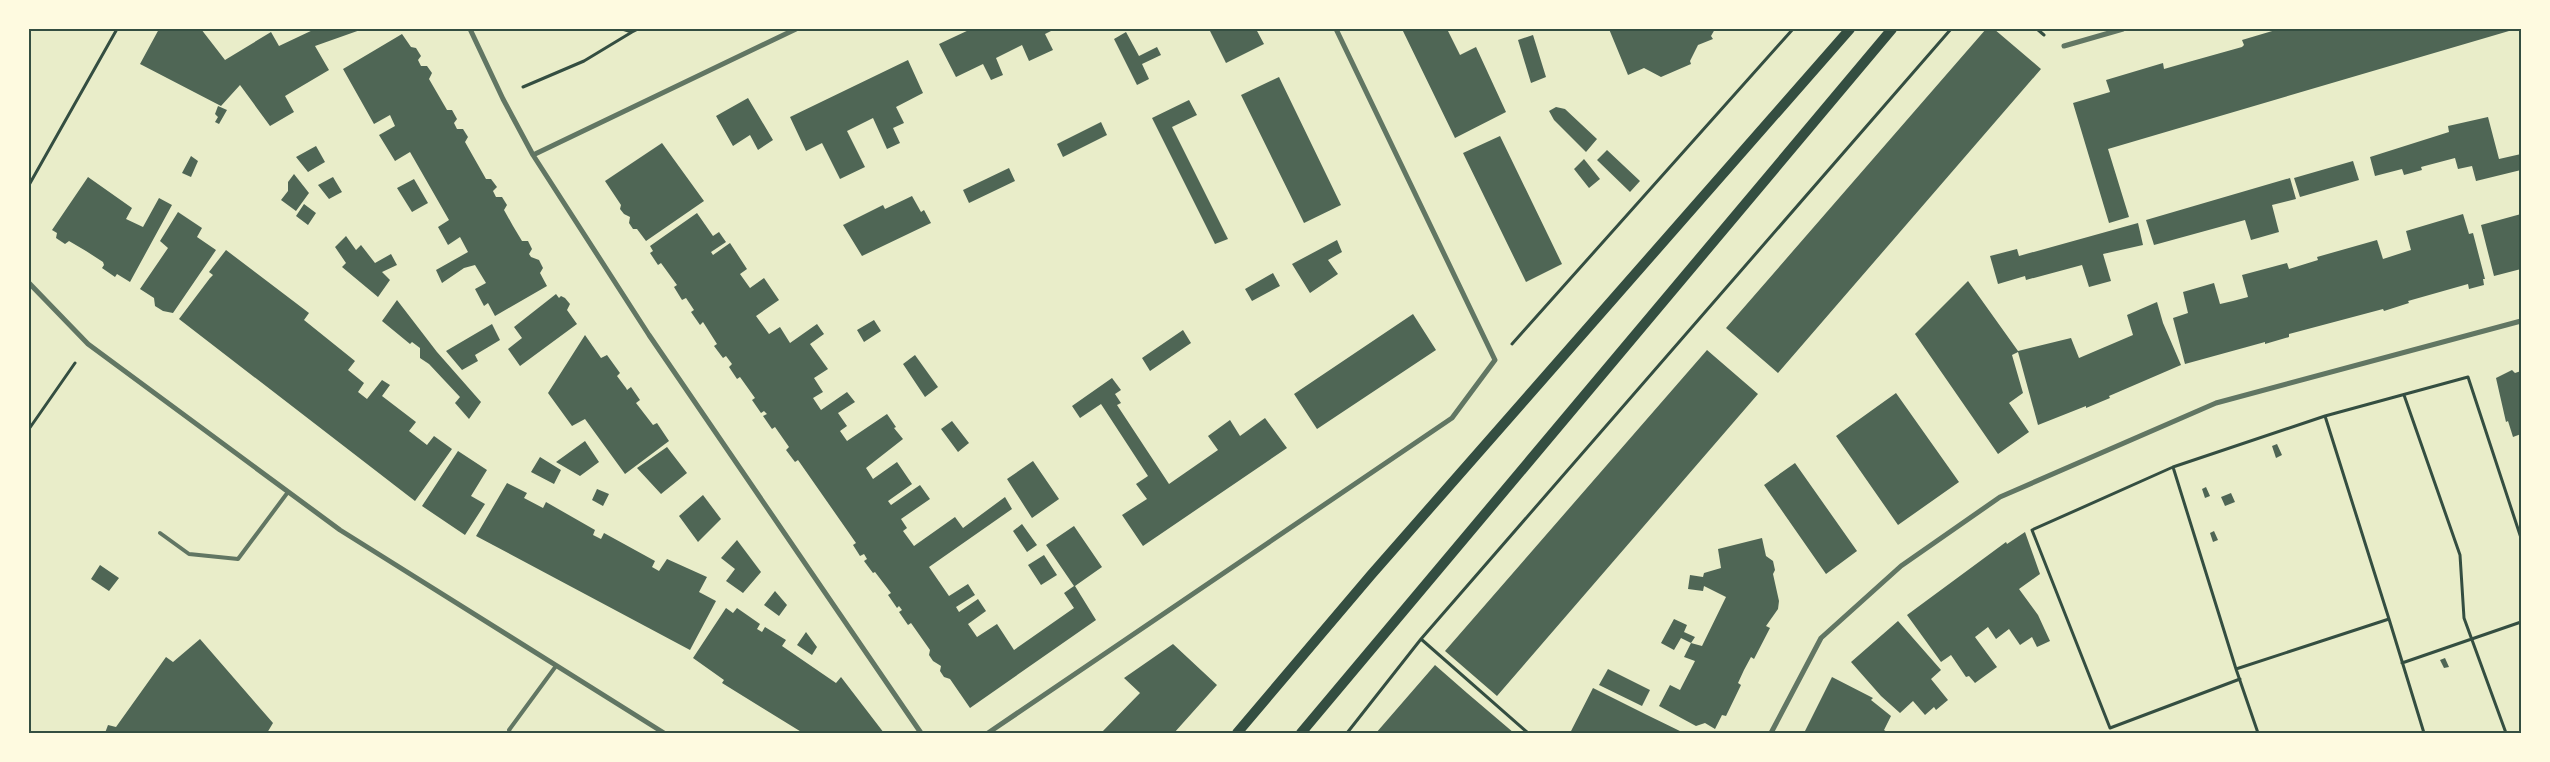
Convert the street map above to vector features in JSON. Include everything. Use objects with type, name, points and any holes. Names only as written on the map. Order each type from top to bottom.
[{"type":"main road","points":[[1237,733],[1371,575],[1850,29]]},
{"type":"main road","points":[[1301,733],[1892,29]]},
{"type":"street","points":[[470,29],[503,99],[533,155],[649,335],[921,733]]},
{"type":"street","points":[[533,155],[796,29]]},
{"type":"street","points":[[988,733],[1452,418],[1495,360],[1336,29]]},
{"type":"street","points":[[2064,46],[2123,29]]},
{"type":"street","points":[[29,284],[88,344],[340,530],[664,733]]},
{"type":"street","points":[[1771,733],[1821,638],[1901,566],[2000,497],[2216,403],[2521,321]]},
{"type":"lane","points":[[160,533],[189,554],[238,559],[288,492]]},
{"type":"lane","points":[[510,733],[509,730],[556,666]]},
{"type":"path","points":[[29,185],[117,29]]},
{"type":"path","points":[[622,29],[632,32]]},
{"type":"path","points":[[503,99],[532,82],[584,60],[638,29]]},
{"type":"path","points":[[1495,360],[1521,335],[1793,29]]},
{"type":"path","points":[[1347,733],[1421,639],[1951,29]]},
{"type":"path","points":[[29,430],[88,344]]},
{"type":"path","points":[[2240,679],[2110,728],[2032,530],[2173,467],[2325,416],[2468,378],[2521,538]]},
{"type":"path","points":[[2404,395],[2460,555],[2464,618],[2506,733]]},
{"type":"path","points":[[2325,416],[2424,733]]},
{"type":"path","points":[[2173,467],[2258,733]]},
{"type":"path","points":[[2236,669],[2389,618]]},
{"type":"path","points":[[2402,664],[2521,622]]},
{"type":"path","points":[[1421,639],[1528,733]]},
{"type":"building","points":[[159,29],[201,29],[225,60],[271,32],[279,46],[315,29],[363,29],[315,46],[329,70],[285,96],[294,112],[270,126],[240,85],[221,106],[140,64]]},
{"type":"building","points":[[971,29],[1055,29],[1045,34],[1053,50],[1029,61],[1022,45],[996,58],[1003,75],[991,80],[983,64],[956,77],[939,44]]},
{"type":"building","points":[[1209,29],[1256,29],[1264,44],[1226,63]]},
{"type":"building","points":[[1402,29],[1447,29],[1460,55],[1476,47],[1506,112],[1455,138]]},
{"type":"building","points":[[1609,29],[1715,29],[1711,36],[1713,39],[1698,45],[1690,61],[1691,64],[1661,77],[1644,68],[1628,75]]},
{"type":"building","points":[[1986,29],[1994,29],[2041,69],[1778,373],[1726,328]]},
{"type":"building","points":[[2279,29],[2508,29],[2509,31],[2108,149],[2129,217],[2109,223],[2073,103],[2110,92],[2106,80],[2163,63],[2164,69],[2242,47],[2244,45],[2242,40]]},
{"type":"building","points":[[1126,32],[1139,56],[1157,47],[1161,55],[1142,64],[1149,79],[1137,85],[1114,39]]},
{"type":"building","points":[[402,34],[411,47],[416,48],[421,56],[418,60],[421,66],[427,66],[432,73],[429,79],[447,110],[452,110],[457,119],[454,123],[457,129],[463,129],[468,137],[465,142],[486,179],[491,179],[497,187],[493,191],[496,197],[502,197],[507,205],[504,210],[513,226],[522,241],[528,241],[532,249],[529,254],[531,257],[539,260],[543,268],[540,273],[547,286],[495,316],[488,303],[484,306],[475,289],[486,283],[475,265],[464,268],[442,283],[436,270],[468,252],[460,237],[448,245],[438,227],[449,220],[410,152],[395,161],[379,135],[395,126],[390,115],[374,124],[343,69]]},
{"type":"building","points":[[1533,35],[1546,77],[1531,83],[1518,40]]},
{"type":"building","points":[[908,60],[923,93],[896,107],[904,123],[893,128],[900,143],[887,149],[873,118],[847,131],[865,167],[840,179],[822,143],[806,151],[790,117]]},
{"type":"building","points":[[1279,77],[1341,205],[1304,223],[1241,95]]},
{"type":"building","points":[[748,98],[773,140],[758,150],[750,135],[733,146],[716,116]]},
{"type":"building","points":[[1189,100],[1197,115],[1172,127],[1228,239],[1215,244],[1152,118]]},
{"type":"building","points":[[218,106],[227,110],[219,124],[215,122],[218,117],[215,114]]},
{"type":"building","points":[[1556,107],[1565,109],[1597,139],[1586,152],[1554,120],[1549,111]]},
{"type":"building","points":[[2488,117],[2499,159],[2521,154],[2521,170],[2476,181],[2472,166],[2458,169],[2455,158],[2421,167],[2422,170],[2404,175],[2402,169],[2375,176],[2370,157],[2449,132],[2448,126]]},
{"type":"building","points":[[1101,122],[1107,135],[1063,157],[1057,144]]},
{"type":"building","points":[[1500,136],[1562,264],[1526,282],[1463,153]]},
{"type":"building","points":[[662,143],[704,201],[646,241],[637,229],[633,229],[629,223],[630,217],[620,209],[621,205],[605,181]]},
{"type":"building","points":[[316,146],[325,162],[308,172],[296,157]]},
{"type":"building","points":[[1607,150],[1640,181],[1630,192],[1597,160]]},
{"type":"building","points":[[191,156],[198,161],[191,177],[182,173]]},
{"type":"building","points":[[1584,159],[1600,179],[1589,188],[1574,169]]},
{"type":"building","points":[[2353,161],[2359,180],[2300,197],[2294,178]]},
{"type":"building","points":[[1009,168],[1015,181],[969,203],[963,190]]},
{"type":"building","points":[[294,174],[309,193],[296,211],[281,200],[288,191],[288,182]]},
{"type":"building","points":[[88,177],[132,208],[126,219],[143,227],[159,198],[172,205],[130,282],[117,274],[115,277],[102,268],[103,262],[86,251],[69,241],[65,244],[56,238],[57,233],[52,230]]},
{"type":"building","points":[[333,177],[342,192],[329,199],[318,185]]},
{"type":"building","points":[[2290,178],[2296,199],[2272,205],[2279,232],[2251,240],[2245,220],[2154,245],[2146,220]]},
{"type":"building","points":[[414,179],[428,203],[412,212],[397,188]]},
{"type":"building","points":[[912,196],[921,212],[924,210],[931,223],[862,256],[843,225],[883,205],[885,209]]},
{"type":"building","points":[[304,204],[316,213],[308,225],[296,216]]},
{"type":"building","points":[[178,212],[202,228],[197,237],[216,250],[173,313],[163,311],[155,306],[154,298],[140,289],[168,248],[160,241]]},
{"type":"building","points":[[697,213],[713,236],[719,232],[726,242],[711,252],[713,255],[730,243],[747,269],[740,274],[750,288],[764,278],[779,300],[756,316],[769,334],[780,327],[790,343],[817,324],[824,334],[810,344],[828,369],[814,378],[823,392],[813,398],[821,410],[847,392],[855,402],[838,413],[847,426],[840,431],[847,441],[887,414],[896,427],[894,428],[903,439],[866,468],[873,479],[897,462],[912,484],[888,501],[891,505],[920,485],[930,499],[901,519],[907,528],[903,531],[914,546],[955,517],[963,528],[1005,497],[1012,509],[929,567],[949,596],[968,584],[975,595],[956,607],[959,612],[978,599],[986,611],[968,624],[977,637],[997,624],[1014,650],[1074,608],[1064,593],[1074,586],[1046,545],[1074,526],[1102,567],[1075,586],[1096,620],[970,708],[950,679],[944,677],[940,671],[941,666],[933,661],[929,655],[930,650],[911,623],[908,625],[899,612],[902,610],[899,606],[897,608],[888,595],[891,593],[864,561],[867,559],[864,554],[860,556],[853,545],[856,543],[798,460],[795,462],[786,450],[789,447],[775,427],[772,429],[763,416],[767,414],[764,411],[761,413],[752,400],[755,398],[740,377],[737,379],[729,367],[732,364],[726,356],[723,358],[714,346],[717,344],[703,322],[700,325],[691,312],[694,310],[686,298],[682,300],[674,287],[677,285],[661,263],[658,265],[650,253],[653,251],[650,246]]},
{"type":"building","points":[[2463,214],[2469,234],[2473,233],[2485,279],[2483,279],[2484,285],[2469,289],[2468,284],[2408,301],[2409,303],[2384,311],[2383,309],[2289,334],[2289,337],[2265,344],[2265,342],[2185,364],[2173,318],[2188,313],[2183,292],[2214,283],[2220,304],[2248,297],[2242,275],[2287,263],[2289,269],[2318,260],[2317,257],[2377,240],[2383,259],[2411,250],[2406,231]]},
{"type":"building","points":[[2521,214],[2521,269],[2494,276],[2481,225]]},
{"type":"building","points":[[2138,223],[2143,245],[2103,254],[2111,281],[2089,287],[2082,265],[2026,280],[2025,276],[1998,284],[1990,256],[2017,249],[2019,256]]},
{"type":"building","points":[[346,236],[356,250],[361,245],[375,263],[391,254],[397,265],[382,272],[390,280],[378,297],[342,267],[346,263],[335,247]]},
{"type":"building","points":[[1337,240],[1342,252],[1328,260],[1338,274],[1310,293],[1292,264]]},
{"type":"building","points":[[226,250],[309,313],[304,320],[355,361],[348,370],[364,383],[358,392],[367,399],[382,380],[390,385],[382,396],[416,422],[409,431],[427,445],[434,436],[452,449],[415,501],[179,319],[213,275],[209,272]]},
{"type":"building","points":[[1273,273],[1280,286],[1252,301],[1245,289]]},
{"type":"building","points":[[1968,281],[2018,351],[2071,338],[2079,358],[2133,335],[2127,315],[2157,302],[2163,323],[2181,365],[2109,396],[2110,398],[2038,425],[2018,352],[2012,355],[2023,393],[2009,403],[2029,432],[1998,454],[1915,334]]},
{"type":"building","points":[[556,294],[559,298],[561,296],[565,298],[570,304],[567,310],[577,324],[520,366],[508,349],[522,338],[514,327]]},
{"type":"building","points":[[397,300],[437,352],[481,402],[469,419],[455,403],[460,397],[429,364],[420,358],[420,348],[412,342],[410,344],[382,321]]},
{"type":"building","points":[[1413,314],[1436,350],[1317,429],[1294,394]]},
{"type":"building","points":[[874,320],[881,331],[864,342],[857,330]]},
{"type":"building","points":[[492,324],[500,340],[475,355],[478,361],[462,370],[446,351]]},
{"type":"building","points":[[1183,330],[1191,343],[1150,371],[1142,358]]},
{"type":"building","points":[[585,335],[601,358],[607,355],[620,373],[617,376],[627,390],[631,387],[640,400],[636,403],[653,425],[657,423],[669,441],[625,474],[585,419],[572,426],[548,393]]},
{"type":"building","points":[[1707,350],[1758,394],[1497,696],[1445,651]]},
{"type":"building","points":[[915,355],[938,387],[925,397],[903,364]]},
{"type":"building","points":[[2512,370],[2515,373],[2521,371],[2521,434],[2513,437],[2508,421],[2506,422],[2496,378]]},
{"type":"building","points":[[1112,378],[1121,390],[1115,394],[1121,403],[1117,405],[1169,484],[1218,450],[1208,436],[1230,420],[1240,436],[1265,418],[1287,448],[1143,546],[1122,515],[1147,499],[1136,484],[1148,476],[1101,404],[1080,418],[1072,406]]},
{"type":"building","points":[[1896,393],[1959,482],[1898,525],[1836,436]]},
{"type":"building","points":[[952,421],[969,443],[958,452],[941,429]]},
{"type":"building","points":[[585,441],[599,462],[580,476],[556,462]]},
{"type":"building","points":[[2277,444],[2282,455],[2276,458],[2272,446]]},
{"type":"building","points":[[667,447],[687,473],[661,494],[637,468]]},
{"type":"building","points":[[458,451],[487,470],[471,496],[485,504],[465,535],[422,506]]},
{"type":"building","points":[[540,457],[561,470],[554,484],[531,472]]},
{"type":"building","points":[[1033,461],[1059,499],[1032,518],[1007,479]]},
{"type":"building","points":[[1795,463],[1857,551],[1826,574],[1764,485]]},
{"type":"building","points":[[507,483],[527,493],[524,498],[543,508],[546,502],[595,530],[593,535],[601,539],[604,533],[655,561],[652,567],[659,571],[667,559],[707,577],[699,592],[716,601],[690,650],[476,536]]},
{"type":"building","points":[[2206,487],[2210,496],[2205,498],[2202,489]]},
{"type":"building","points":[[597,489],[609,494],[603,506],[592,500]]},
{"type":"building","points":[[2231,493],[2235,502],[2225,506],[2221,497]]},
{"type":"building","points":[[703,495],[721,519],[698,542],[679,516]]},
{"type":"building","points":[[1022,524],[1037,545],[1027,552],[1013,531]]},
{"type":"building","points":[[2214,531],[2218,540],[2213,542],[2210,533]]},
{"type":"building","points":[[2025,532],[2040,574],[2019,589],[2038,615],[2050,641],[2037,647],[2032,637],[2020,645],[2009,629],[1996,639],[1988,627],[1975,637],[1997,667],[1975,683],[1969,676],[1966,677],[1951,655],[1941,662],[1907,615],[2006,542],[2007,544]]},
{"type":"building","points":[[1762,538],[1766,556],[1773,561],[1775,570],[1773,574],[1779,601],[1778,609],[1766,626],[1770,628],[1754,659],[1751,657],[1744,670],[1738,683],[1741,685],[1726,716],[1722,715],[1715,729],[1705,723],[1696,726],[1659,706],[1670,685],[1680,690],[1695,661],[1684,657],[1691,643],[1702,646],[1726,597],[1704,586],[1703,591],[1688,589],[1690,575],[1703,577],[1704,573],[1721,568],[1718,549]]},
{"type":"building","points":[[737,540],[761,572],[743,593],[726,581],[735,569],[721,558]]},
{"type":"building","points":[[1044,555],[1057,575],[1041,585],[1028,565]]},
{"type":"building","points":[[100,565],[119,578],[109,591],[91,579]]},
{"type":"building","points":[[775,591],[787,605],[779,616],[764,605]]},
{"type":"building","points":[[726,608],[733,613],[737,608],[760,624],[757,629],[762,632],[765,627],[786,640],[782,646],[836,683],[841,677],[884,733],[803,733],[722,683],[724,680],[693,658]]},
{"type":"building","points":[[1674,619],[1687,625],[1684,632],[1695,637],[1691,643],[1681,638],[1674,650],[1661,643]]},
{"type":"building","points":[[1898,621],[1941,670],[1931,679],[1948,700],[1936,710],[1934,707],[1925,715],[1913,701],[1900,713],[1881,696],[1851,662]]},
{"type":"building","points":[[806,632],[817,647],[812,655],[797,645]]},
{"type":"building","points":[[200,639],[273,723],[267,733],[105,733],[108,725],[116,727],[166,657],[173,662]]},
{"type":"building","points":[[1173,644],[1217,685],[1174,733],[1101,733],[1140,693],[1124,678]]},
{"type":"building","points":[[2445,658],[2449,667],[2444,668],[2440,660]]},
{"type":"building","points":[[1435,665],[1467,693],[1514,733],[1376,733]]},
{"type":"building","points":[[1608,669],[1650,690],[1642,706],[1599,685]]},
{"type":"building","points":[[1832,677],[1873,698],[1871,700],[1891,716],[1884,730],[1886,733],[1804,733]]},
{"type":"building","points":[[1593,688],[1645,714],[1684,733],[1570,733]]}]
